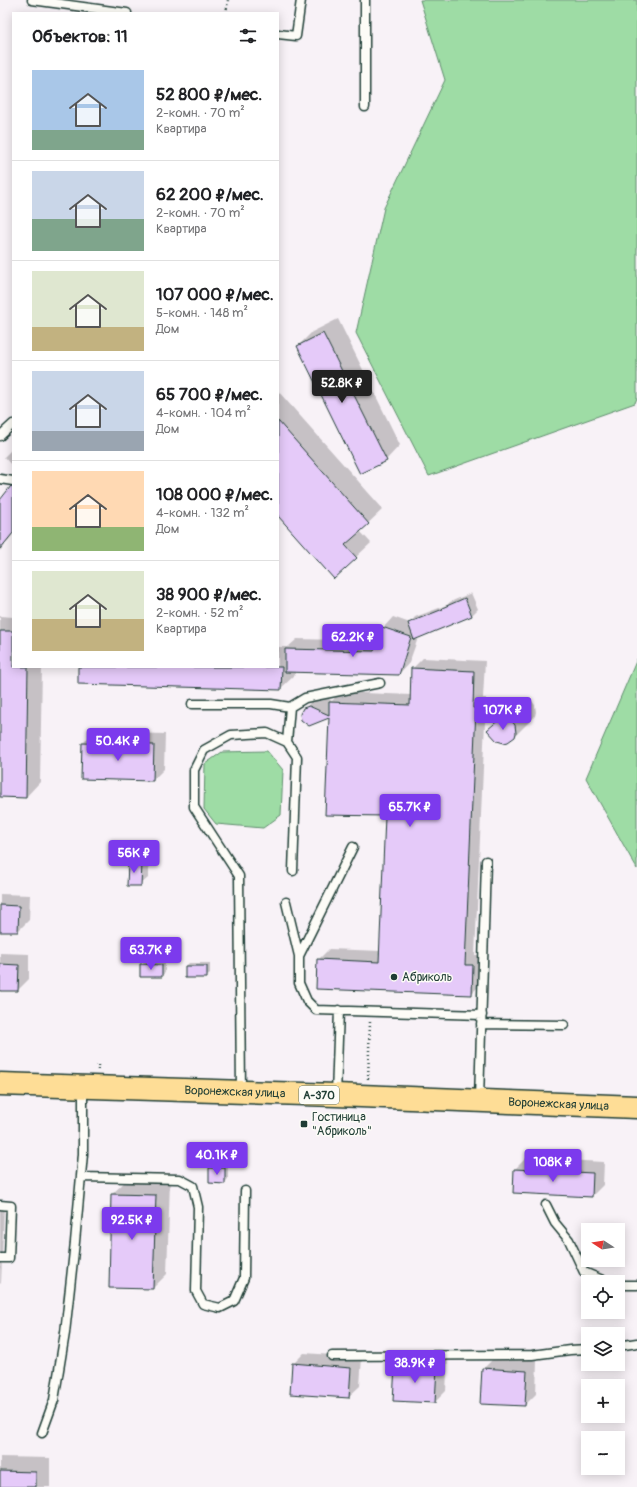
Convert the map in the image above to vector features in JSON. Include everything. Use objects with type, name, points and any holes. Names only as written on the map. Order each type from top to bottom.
[{"type":"highway","name":"Воронежская улица","points":[[0,1084],[368,1096],[637,1107]]},
{"type":"lane","points":[[32,0],[120,12]]},
{"type":"lane","points":[[279,34],[296,36],[301,0]]},
{"type":"lane","points":[[365,0],[365,107]]},
{"type":"lane","points":[[0,436],[12,425]]},
{"type":"lane","points":[[0,479],[12,481]]},
{"type":"lane","points":[[192,704],[271,704],[290,707],[305,698],[380,683]]},
{"type":"lane","points":[[287,742],[290,707]]},
{"type":"lane","points":[[241,1092],[239,876],[194,807],[194,770],[204,750],[231,735],[267,733],[287,742],[297,757],[293,871]]},
{"type":"lane","points":[[299,956],[353,847]]},
{"type":"lane","points":[[479,1101],[486,861]]},
{"type":"lane","points":[[286,902],[299,956],[299,983],[307,1001],[316,1010],[482,1015]]},
{"type":"lane","points":[[336,1095],[338,1010]]},
{"type":"lane","points":[[481,1024],[564,1025]]},
{"type":"lane","points":[[42,1433],[54,1400],[65,1333],[83,1154],[83,1087]]},
{"type":"lane","points":[[81,1177],[180,1179],[193,1186],[198,1207],[196,1291],[203,1304],[220,1308],[234,1300],[244,1278],[245,1191]]},
{"type":"lane","points":[[546,1205],[555,1224],[569,1240],[584,1272],[591,1275]]},
{"type":"lane","points":[[0,1206],[11,1206],[9,1258],[0,1258]]},
{"type":"lane","points":[[625,1285],[637,1285]]},
{"type":"lane","points":[[625,1345],[637,1342]]},
{"type":"lane","points":[[332,1356],[532,1355],[581,1349]]},
{"type":"path","points":[[226,12],[228,0]]},
{"type":"path","points":[[368,1096],[370,1011]]},
{"type":"green space","points":[[420,0],[637,0],[637,398],[635,403],[429,476],[356,333],[384,208],[445,80]]},
{"type":"green space","points":[[637,659],[637,869],[586,778]]},
{"type":"green space","points":[[267,751],[283,770],[281,815],[263,828],[216,824],[204,809],[205,764],[222,752]]},
{"type":"building","points":[[323,333],[387,461],[360,474],[297,346]]},
{"type":"building","points":[[279,422],[369,524],[345,545],[357,558],[334,579],[279,517]]},
{"type":"building","points":[[12,486],[12,534],[0,549],[0,500]]},
{"type":"building","points":[[465,598],[472,616],[414,640],[408,623],[443,609],[442,608]]},
{"type":"building","points":[[382,627],[411,637],[399,675],[285,672],[285,649],[374,651]]},
{"type":"building","points":[[0,631],[12,631],[12,668],[28,668],[26,798],[0,797]]},
{"type":"building","points":[[282,667],[281,690],[78,684],[78,668]]},
{"type":"building","points":[[411,668],[474,671],[473,708],[476,708],[465,965],[473,965],[472,995],[316,989],[317,959],[379,962],[385,816],[325,815],[329,718],[309,726],[301,720],[300,714],[303,708],[309,706],[329,715],[329,702],[410,705]]},
{"type":"building","points":[[501,718],[510,719],[515,725],[516,733],[515,737],[504,743],[497,741],[487,730]]},
{"type":"building","points":[[82,743],[154,745],[153,781],[81,779]]},
{"type":"building","points":[[128,863],[142,863],[141,886],[127,886]]},
{"type":"building","points":[[0,905],[19,906],[18,932],[0,932]]},
{"type":"building","points":[[0,964],[19,965],[18,991],[0,991]]},
{"type":"building","points":[[140,964],[162,965],[162,977],[140,977]]},
{"type":"building","points":[[185,966],[207,966],[207,978],[185,978]]},
{"type":"building","points":[[209,1168],[225,1168],[225,1184],[209,1183]]},
{"type":"building","points":[[514,1169],[593,1173],[592,1197],[513,1193]]},
{"type":"building","points":[[111,1194],[156,1195],[153,1289],[109,1288]]},
{"type":"building","points":[[292,1363],[351,1368],[349,1398],[290,1394]]},
{"type":"building","points":[[395,1365],[437,1367],[435,1403],[393,1401]]},
{"type":"building","points":[[482,1368],[527,1371],[525,1406],[480,1404]]},
{"type":"building","points":[[0,1471],[36,1472],[36,1487],[0,1487]]},
{"type":"place","name":"Абриколь","points":[[394,977]]},
{"type":"place","name":"Гостиница \"Абриколь\"","points":[[304,1124]]}]
